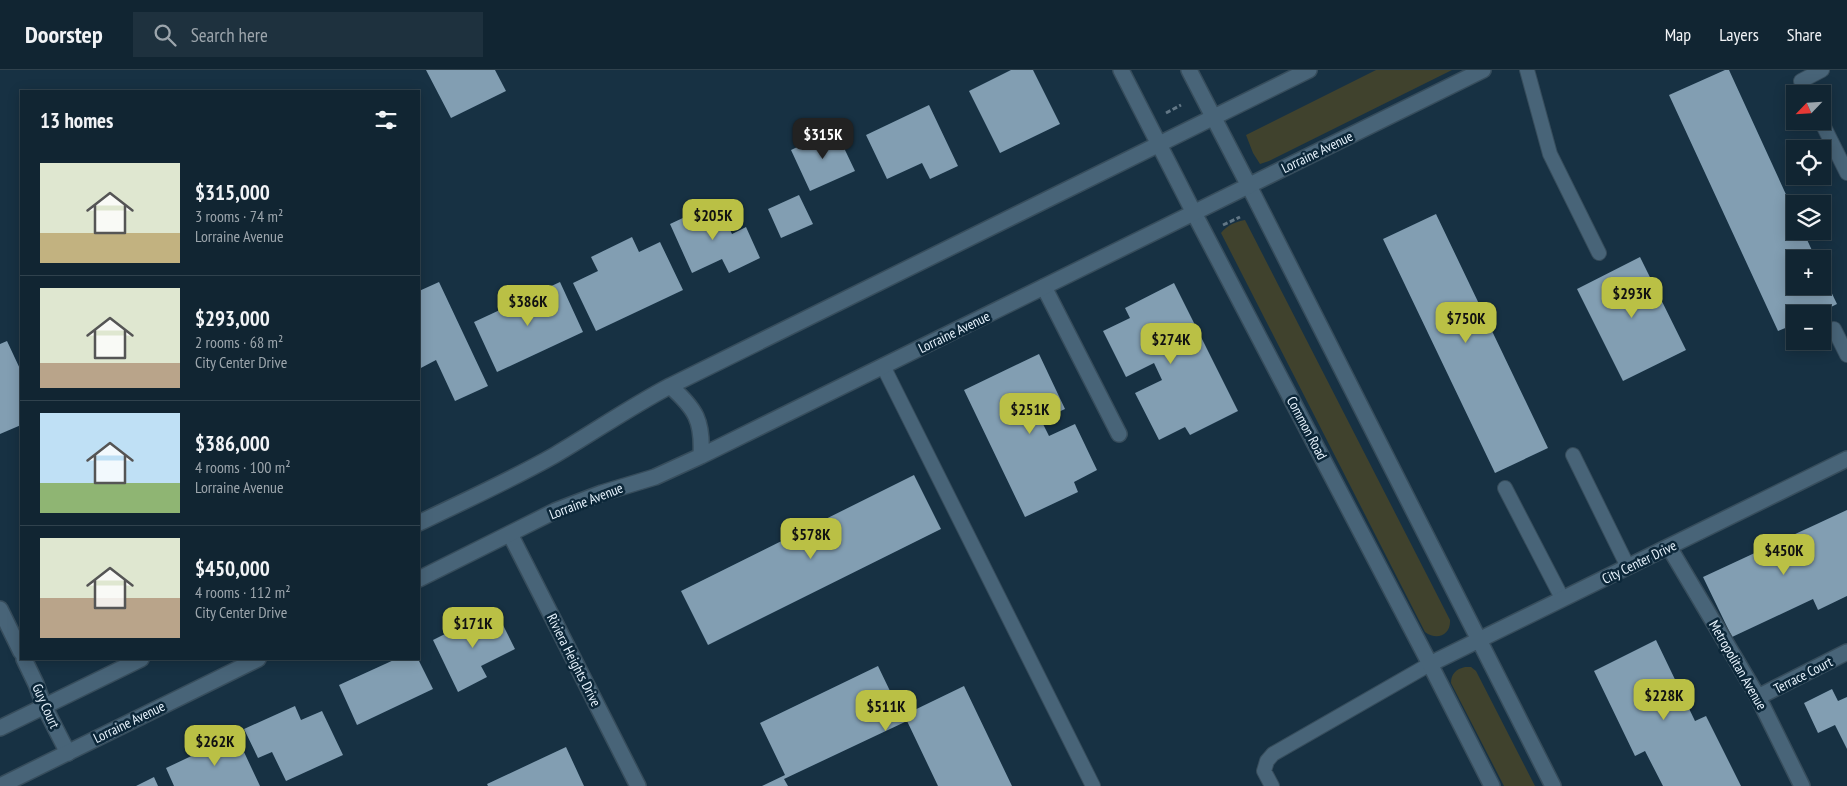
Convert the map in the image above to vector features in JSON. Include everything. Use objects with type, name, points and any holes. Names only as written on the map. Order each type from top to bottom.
[{"type":"street","name":"Common Road","points":[[1122,70],[1194,213],[1492,786]]},
{"type":"street","points":[[1189,70],[1215,117],[1553,786]]},
{"type":"street","points":[[420,523],[529,470],[618,415],[670,386],[1309,70]]},
{"type":"street","name":"Lorraine Avenue","points":[[420,579],[578,502],[655,477],[701,456],[1483,70]]},
{"type":"street","points":[[1044,287],[1119,434]]},
{"type":"street","points":[[670,386],[693,409],[699,422],[702,436],[701,456]]},
{"type":"street","name":"City Center Drive","points":[[1430,664],[1847,459]]},
{"type":"street","name":"Riviera Heights Drive","points":[[510,534],[638,786]]},
{"type":"street","name":"Metropolitan Avenue","points":[[1669,547],[1758,697],[1802,786]]},
{"type":"street","points":[[0,609],[20,650]]},
{"type":"street","name":"Terrace Court","points":[[1758,697],[1847,652]]},
{"type":"street","name":"Guy Court","points":[[24,660],[44,706],[68,753]]},
{"type":"street","points":[[0,728],[139,660]]},
{"type":"street","name":"Lorraine Avenue","points":[[0,786],[256,660]]},
{"type":"lane","points":[[1527,70],[1550,154],[1599,253]]},
{"type":"lane","points":[[1803,85],[1801,81],[1822,70]]},
{"type":"lane","points":[[1826,130],[1847,173]]},
{"type":"lane","points":[[1834,329],[1847,355]]},
{"type":"lane","points":[[883,366],[1093,786]]},
{"type":"lane","points":[[1573,455],[1628,567]]},
{"type":"lane","points":[[1505,488],[1562,598]]},
{"type":"lane","points":[[1272,786],[1264,771],[1267,761],[1273,754],[1430,664]]},
{"type":"path","points":[[1160,116],[1181,105]]},
{"type":"path","points":[[1218,228],[1241,216]]},
{"type":"green space","points":[[1376,70],[1452,70],[1260,164],[1253,153],[1246,135]]},
{"type":"green space","points":[[1245,220],[1450,620],[1446,633],[1442,635],[1434,636],[1425,632],[1221,233],[1232,224]]},
{"type":"green space","points":[[1465,667],[1471,667],[1476,671],[1535,786],[1504,786],[1451,683],[1455,672]]},
{"type":"building","points":[[426,70],[495,70],[506,91],[451,118]]},
{"type":"building","points":[[1011,70],[1033,70],[1060,124],[1000,153],[969,91]]},
{"type":"building","points":[[1725,70],[1729,70],[1786,195],[1786,240],[1807,240],[1812,250],[1786,250],[1786,295],[1831,295],[1831,292],[1837,304],[1831,307],[1831,305],[1786,305],[1786,328],[1778,331],[1669,95]]},
{"type":"building","points":[[929,105],[958,166],[930,179],[922,163],[887,179],[866,135]]},
{"type":"building","points":[[835,129],[855,171],[810,191],[791,150]]},
{"type":"building","points":[[799,195],[813,224],[781,238],[768,209]]},
{"type":"building","points":[[717,202],[732,234],[746,227],[760,258],[729,273],[722,259],[692,273],[670,224]]},
{"type":"building","points":[[1436,214],[1548,448],[1495,473],[1383,239]]},
{"type":"building","points":[[632,237],[639,252],[660,242],[683,290],[596,331],[573,283],[598,271],[591,257]]},
{"type":"building","points":[[1640,257],[1686,350],[1623,381],[1577,289]]},
{"type":"building","points":[[439,282],[488,386],[455,401],[436,360],[420,368],[420,291]]},
{"type":"building","points":[[560,282],[583,332],[497,372],[474,322]]},
{"type":"building","points":[[1174,283],[1238,411],[1190,435],[1185,427],[1159,440],[1135,393],[1162,380],[1154,363],[1126,377],[1103,331],[1130,318],[1125,308]]},
{"type":"building","points":[[7,341],[20,369],[20,425],[0,434],[0,344]]},
{"type":"building","points":[[1039,354],[1065,409],[1041,420],[1049,436],[1075,424],[1097,470],[1074,482],[1078,492],[1025,517],[964,390]]},
{"type":"building","points":[[914,475],[941,529],[708,645],[681,591]]},
{"type":"building","points":[[1847,510],[1847,596],[1818,610],[1813,599],[1732,637],[1703,577]]},
{"type":"building","points":[[495,609],[515,649],[481,666],[487,677],[458,692],[433,640]]},
{"type":"building","points":[[1656,640],[1695,721],[1706,716],[1741,786],[1663,786],[1645,751],[1635,756],[1594,671]]},
{"type":"building","points":[[394,660],[418,660],[433,689],[357,725],[339,685]]},
{"type":"building","points":[[878,666],[902,716],[964,686],[1012,786],[938,786],[907,721],[784,779],[788,786],[762,786],[785,775],[760,723]]},
{"type":"building","points":[[1832,689],[1838,701],[1847,697],[1847,749],[1835,725],[1818,733],[1804,703]]},
{"type":"building","points":[[295,706],[301,720],[322,711],[343,755],[286,781],[272,752],[258,758],[244,729]]},
{"type":"building","points":[[236,735],[260,786],[174,786],[166,768]]},
{"type":"building","points":[[566,747],[584,786],[488,786],[487,784]]},
{"type":"building","points":[[154,777],[158,786],[136,786]]}]
